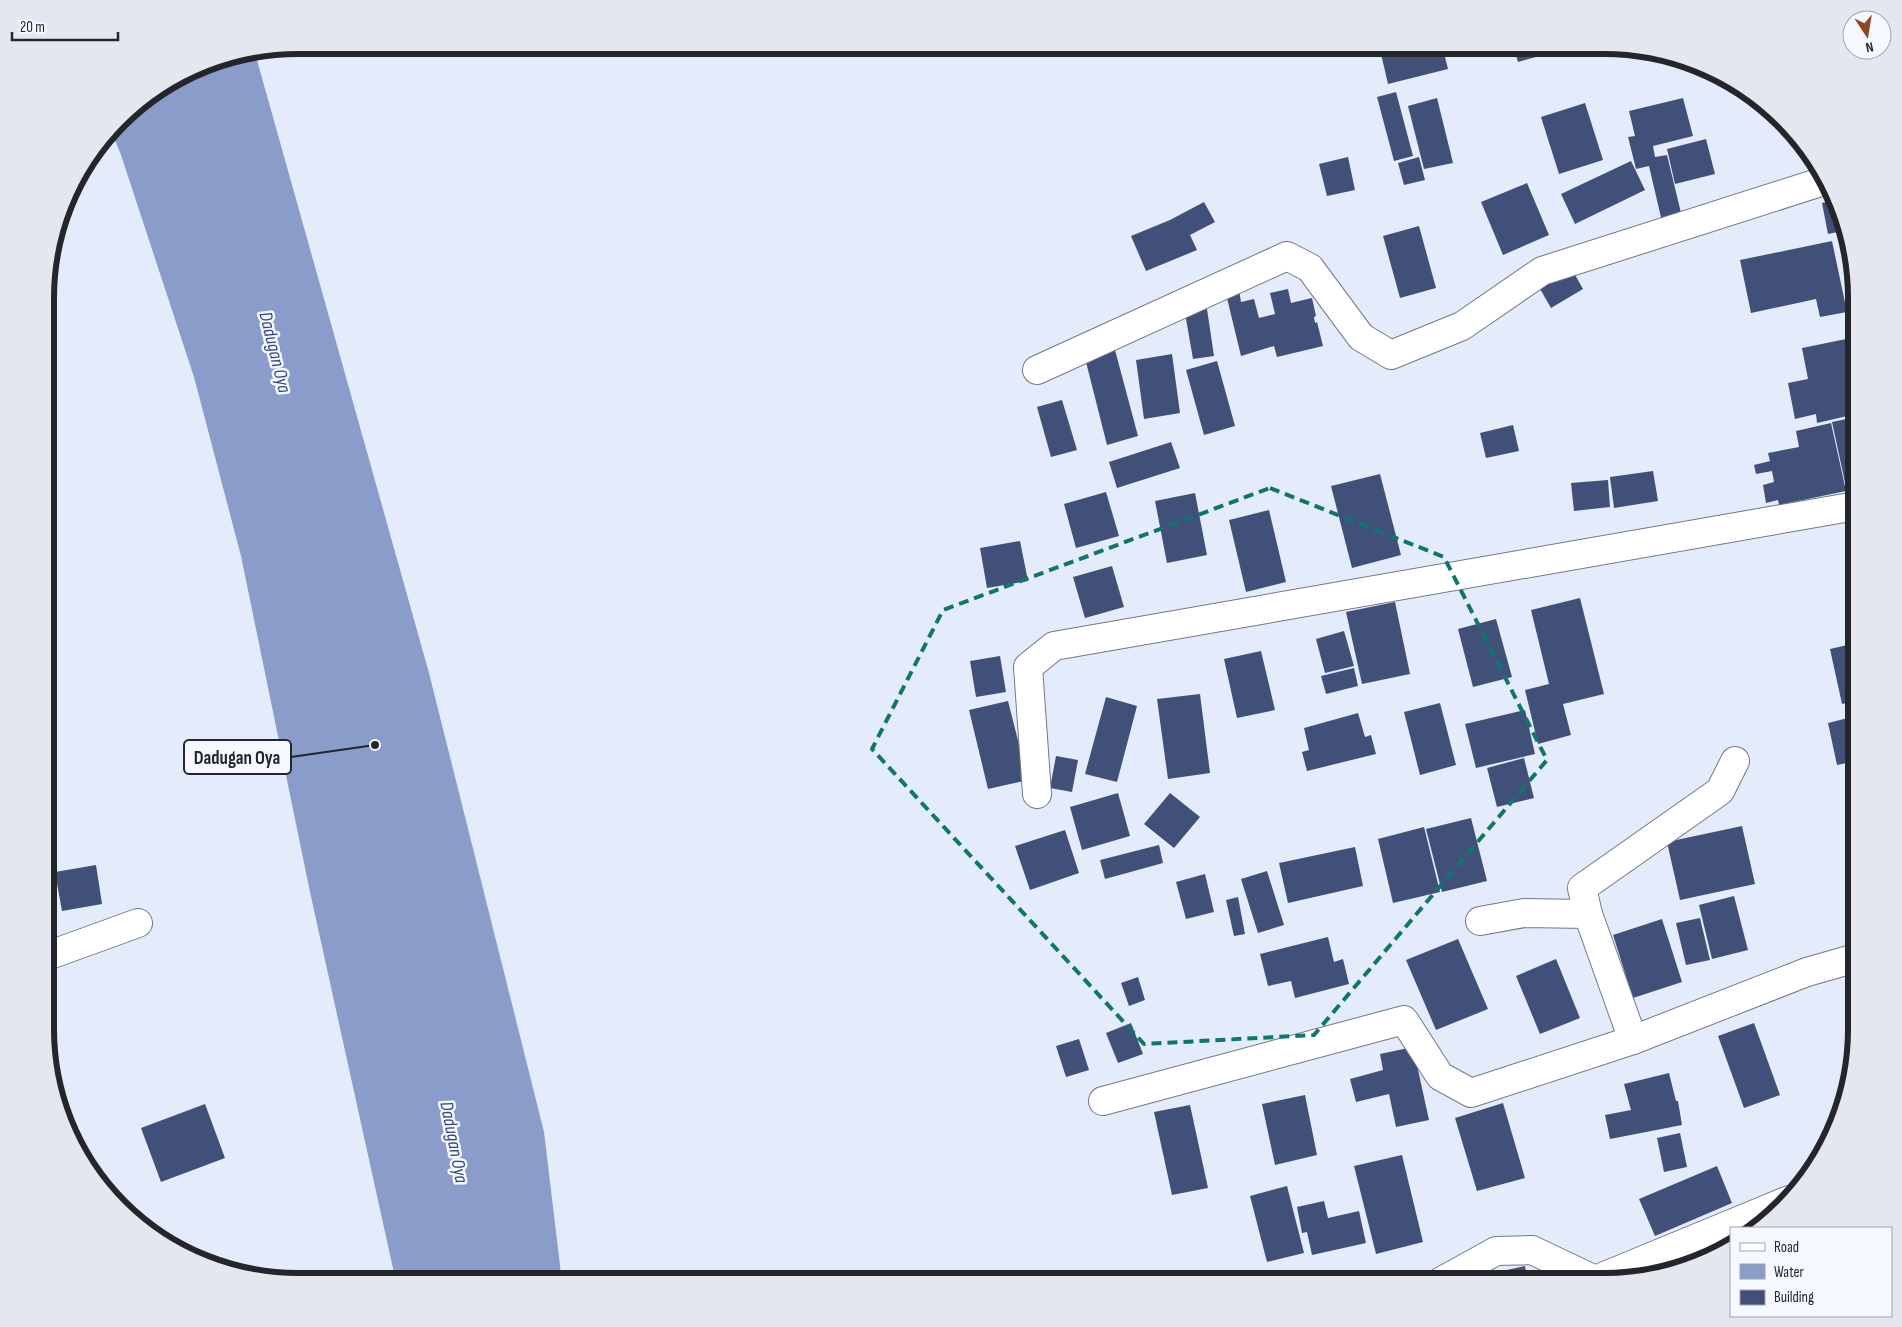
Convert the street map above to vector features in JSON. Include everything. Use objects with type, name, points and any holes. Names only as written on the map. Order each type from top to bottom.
[{"type":"street","points":[[1037,370],[1288,256],[1310,268],[1361,337],[1391,355],[1462,326],[1542,271],[1819,182]]},
{"type":"street","points":[[1037,794],[1028,667],[1054,646],[1848,507]]},
{"type":"street","points":[[1633,1040],[1588,914],[1582,888],[1720,791],[1735,761]]},
{"type":"street","points":[[1480,921],[1524,912],[1588,914]]},
{"type":"street","points":[[54,953],[138,923]]},
{"type":"street","points":[[1102,1101],[1404,1020],[1440,1076],[1471,1093],[1633,1040],[1807,972],[1848,960]]},
{"type":"street","points":[[1612,1273],[1771,1207]]},
{"type":"street","points":[[1456,1273],[1496,1251],[1532,1250],[1580,1273]]},
{"type":"highlighted area","points":[[1270,488],[1444,557],[1547,760],[1314,1035],[1144,1044],[872,749],[943,610]]},
{"type":"water","points":[[256,57],[429,673],[544,1132],[561,1273],[394,1273],[310,892],[241,556],[194,377],[114,137],[149,104],[176,86],[204,72]]},
{"type":"building","points":[[1381,54],[1444,54],[1448,69],[1388,84]]},
{"type":"building","points":[[1516,54],[1547,54],[1518,62]]},
{"type":"building","points":[[1396,92],[1413,156],[1394,161],[1377,97]]},
{"type":"building","points":[[1437,98],[1453,163],[1424,169],[1408,106]]},
{"type":"building","points":[[1683,98],[1693,136],[1653,146],[1655,157],[1667,155],[1683,221],[1663,226],[1649,166],[1636,169],[1628,137],[1635,136],[1629,111]]},
{"type":"building","points":[[1585,103],[1603,160],[1559,174],[1541,117]]},
{"type":"building","points":[[1706,139],[1715,174],[1675,184],[1667,149]]},
{"type":"building","points":[[1348,157],[1355,190],[1327,196],[1319,164]]},
{"type":"building","points":[[1419,157],[1425,180],[1404,185],[1398,163]]},
{"type":"building","points":[[1631,161],[1645,190],[1575,224],[1561,194]]},
{"type":"building","points":[[1527,183],[1549,235],[1503,255],[1481,202]]},
{"type":"building","points":[[1829,201],[1839,232],[1828,234],[1822,203]]},
{"type":"building","points":[[1204,202],[1215,222],[1190,235],[1197,250],[1146,271],[1131,236],[1170,220]]},
{"type":"building","points":[[1419,226],[1436,288],[1400,298],[1383,236]]},
{"type":"building","points":[[1832,241],[1847,312],[1820,317],[1816,299],[1751,313],[1740,260]]},
{"type":"building","points":[[1569,264],[1583,289],[1551,308],[1536,282]]},
{"type":"building","points":[[1288,289],[1291,303],[1312,298],[1316,316],[1314,317],[1315,323],[1317,322],[1323,346],[1277,357],[1274,346],[1241,356],[1226,294],[1239,290],[1241,302],[1254,299],[1259,318],[1275,314],[1270,293]]},
{"type":"building","points":[[1207,309],[1214,356],[1193,359],[1185,313]]},
{"type":"building","points":[[1848,339],[1848,416],[1817,423],[1816,414],[1795,419],[1788,383],[1808,379],[1802,348]]},
{"type":"building","points":[[1115,350],[1138,436],[1107,445],[1085,358]]},
{"type":"building","points":[[1172,354],[1180,413],[1144,419],[1136,360]]},
{"type":"building","points":[[1217,361],[1235,426],[1204,435],[1186,370]]},
{"type":"building","points":[[1062,400],[1077,450],[1051,457],[1037,407]]},
{"type":"building","points":[[1848,419],[1847,492],[1832,422]]},
{"type":"building","points":[[1831,423],[1846,491],[1779,505],[1778,500],[1766,503],[1763,485],[1774,482],[1772,471],[1756,474],[1754,465],[1770,461],[1768,453],[1799,447],[1796,431]]},
{"type":"building","points":[[1513,425],[1519,451],[1486,458],[1480,433]]},
{"type":"building","points":[[1171,442],[1180,468],[1117,488],[1109,462]]},
{"type":"building","points":[[1653,471],[1658,501],[1614,508],[1610,477]]},
{"type":"building","points":[[1380,474],[1401,555],[1352,568],[1331,486]]},
{"type":"building","points":[[1608,480],[1610,507],[1574,511],[1571,483]]},
{"type":"building","points":[[1106,492],[1119,536],[1076,548],[1064,504]]},
{"type":"building","points":[[1195,493],[1207,555],[1167,563],[1155,501]]},
{"type":"building","points":[[1269,510],[1286,582],[1246,592],[1229,520]]},
{"type":"building","points":[[1020,541],[1028,581],[987,588],[980,548]]},
{"type":"building","points":[[1112,566],[1124,607],[1085,618],[1073,577]]},
{"type":"building","points":[[1580,598],[1604,694],[1563,704],[1571,735],[1538,744],[1525,690],[1549,684],[1531,610]]},
{"type":"building","points":[[1395,602],[1410,674],[1362,684],[1346,612]]},
{"type":"building","points":[[1496,619],[1512,677],[1473,687],[1458,629]]},
{"type":"building","points":[[1344,631],[1354,666],[1325,673],[1316,639]]},
{"type":"building","points":[[1848,645],[1848,703],[1842,704],[1830,649]]},
{"type":"building","points":[[1261,651],[1275,710],[1237,718],[1224,659]]},
{"type":"building","points":[[1000,656],[1006,692],[976,697],[970,661]]},
{"type":"building","points":[[1354,668],[1358,686],[1326,694],[1321,676]]},
{"type":"building","points":[[1200,694],[1210,773],[1168,779],[1157,699]]},
{"type":"building","points":[[1106,697],[1137,706],[1117,782],[1085,774]]},
{"type":"building","points":[[1008,701],[1028,780],[988,789],[969,710]]},
{"type":"building","points":[[1440,703],[1456,765],[1420,775],[1404,712]]},
{"type":"building","points":[[1525,710],[1535,754],[1476,768],[1465,724]]},
{"type":"building","points":[[1358,713],[1365,737],[1371,735],[1376,754],[1307,771],[1302,752],[1309,750],[1304,728]]},
{"type":"building","points":[[1848,718],[1848,763],[1837,765],[1828,723]]},
{"type":"building","points":[[1056,756],[1078,760],[1072,792],[1050,788]]},
{"type":"building","points":[[1524,758],[1534,798],[1497,807],[1487,768]]},
{"type":"building","points":[[1118,793],[1130,836],[1082,850],[1070,807]]},
{"type":"building","points":[[1170,793],[1200,817],[1174,848],[1144,824]]},
{"type":"building","points":[[1471,818],[1487,881],[1442,892],[1426,829]]},
{"type":"building","points":[[1742,826],[1755,884],[1680,900],[1667,842]]},
{"type":"building","points":[[1424,827],[1440,892],[1393,903],[1378,839]]},
{"type":"building","points":[[1065,830],[1079,873],[1030,890],[1015,846]]},
{"type":"building","points":[[1159,845],[1163,863],[1105,879],[1100,860]]},
{"type":"building","points":[[1355,847],[1363,886],[1288,903],[1279,863]]},
{"type":"building","points":[[96,865],[102,904],[62,911],[55,872]]},
{"type":"building","points":[[1267,871],[1284,925],[1258,933],[1241,879]]},
{"type":"building","points":[[1205,874],[1214,912],[1186,919],[1176,882]]},
{"type":"building","points":[[1734,896],[1748,950],[1712,959],[1699,905]]},
{"type":"building","points":[[1238,897],[1245,934],[1234,936],[1226,900]]},
{"type":"building","points":[[1700,918],[1710,960],[1686,965],[1676,923]]},
{"type":"building","points":[[1662,919],[1682,982],[1633,998],[1613,935]]},
{"type":"building","points":[[1328,937],[1334,962],[1343,959],[1349,984],[1295,998],[1291,981],[1268,986],[1260,954]]},
{"type":"building","points":[[1458,939],[1488,1009],[1436,1030],[1406,960]]},
{"type":"building","points":[[1556,959],[1580,1018],[1540,1034],[1516,976]]},
{"type":"building","points":[[1138,977],[1145,1000],[1129,1006],[1121,983]]},
{"type":"building","points":[[1131,1023],[1143,1054],[1118,1063],[1106,1033]]},
{"type":"building","points":[[1754,1023],[1780,1095],[1744,1108],[1718,1036]]},
{"type":"building","points":[[1079,1039],[1089,1070],[1066,1077],[1056,1046]]},
{"type":"building","points":[[1413,1047],[1429,1120],[1396,1127],[1389,1094],[1356,1102],[1350,1079],[1383,1070],[1380,1054]]},
{"type":"building","points":[[1669,1073],[1676,1101],[1678,1101],[1682,1125],[1610,1139],[1605,1115],[1631,1110],[1624,1084]]},
{"type":"building","points":[[1305,1095],[1317,1155],[1275,1165],[1262,1104]]},
{"type":"building","points":[[1503,1103],[1525,1178],[1477,1191],[1455,1118]]},
{"type":"building","points":[[205,1104],[225,1158],[161,1182],[141,1128]]},
{"type":"building","points":[[1190,1105],[1208,1188],[1172,1195],[1154,1112]]},
{"type":"building","points":[[1680,1133],[1687,1167],[1664,1172],[1657,1138]]},
{"type":"building","points":[[1402,1155],[1423,1242],[1376,1254],[1354,1166]]},
{"type":"building","points":[[1717,1166],[1732,1203],[1655,1236],[1639,1199]]},
{"type":"building","points":[[1287,1186],[1304,1253],[1267,1262],[1250,1196]]},
{"type":"building","points":[[1324,1201],[1328,1218],[1359,1211],[1366,1243],[1312,1255],[1307,1232],[1302,1233],[1297,1207]]},
{"type":"building","points":[[1730,1233],[1730,1238],[1698,1255],[1642,1270]]},
{"type":"building","points":[[1525,1266],[1526,1273],[1493,1273]]},
{"type":"place","name":"Dadugan Oya","points":[[375,745]]}]
